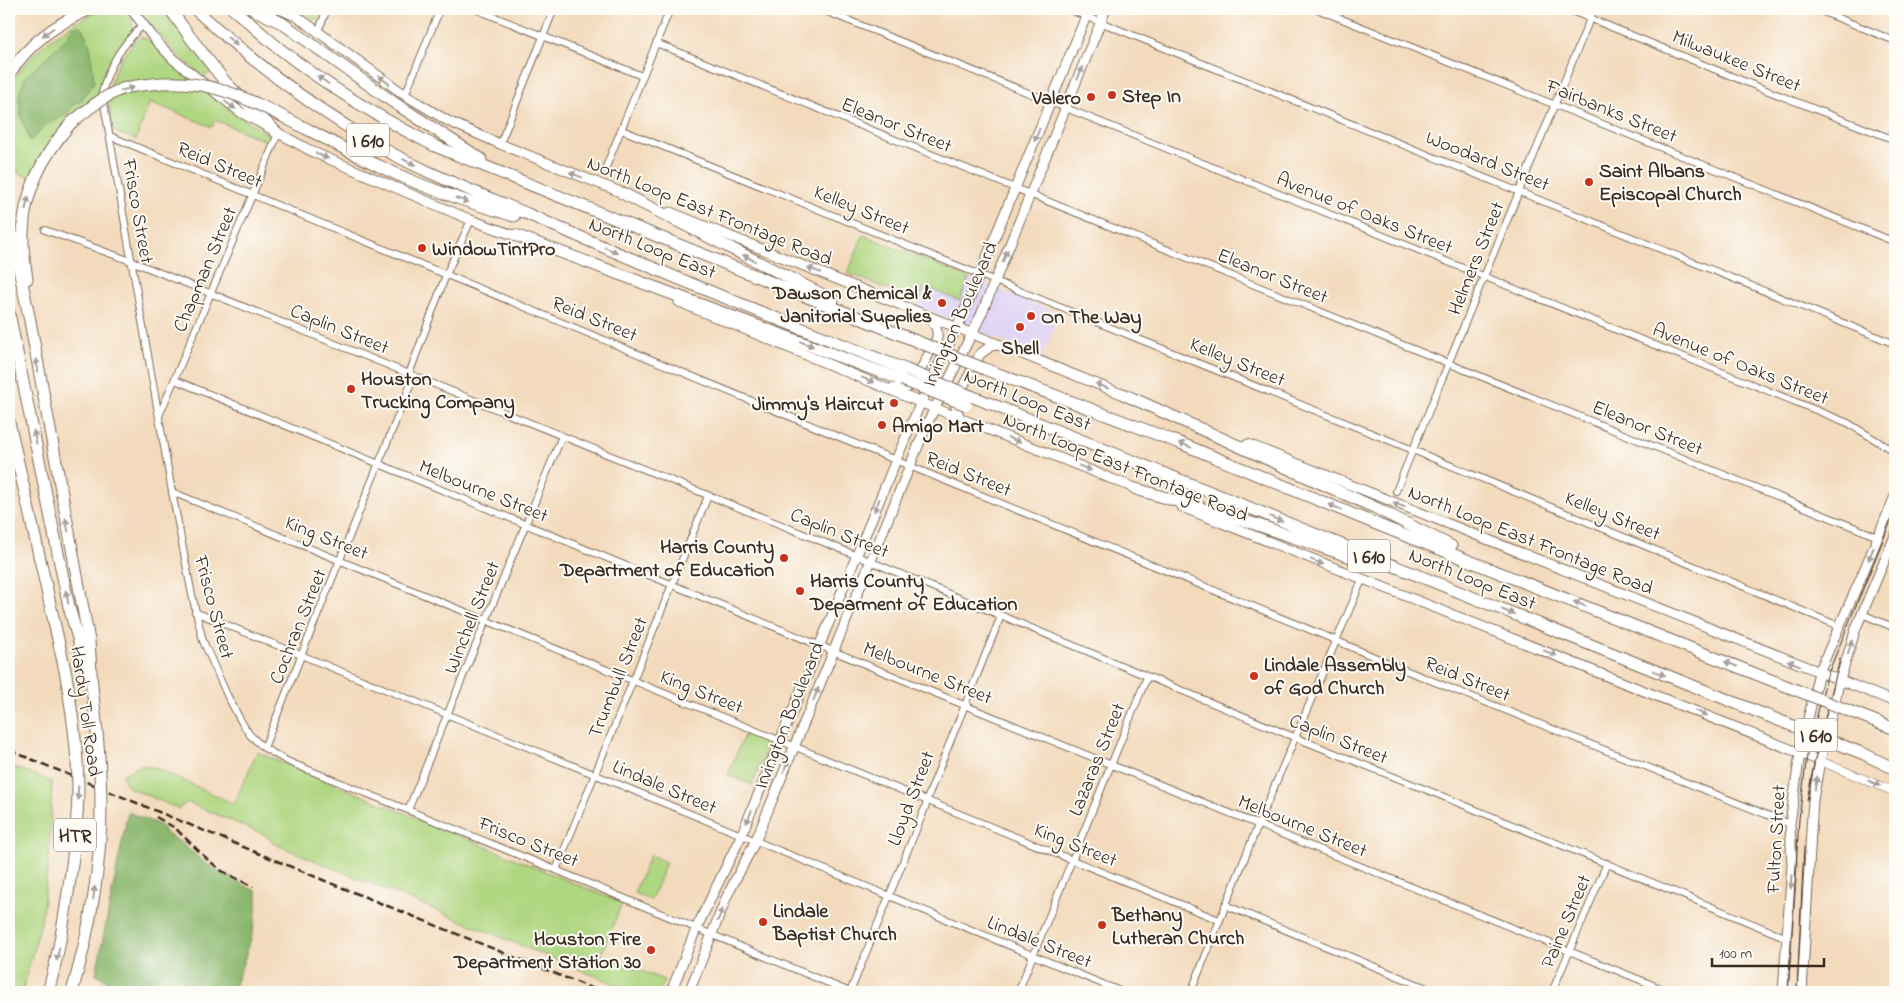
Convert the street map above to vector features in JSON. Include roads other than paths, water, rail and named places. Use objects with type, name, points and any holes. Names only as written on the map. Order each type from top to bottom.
[{"type":"highway","points":[[9,74],[18,61],[47,31],[90,9]]},
{"type":"highway","points":[[170,9],[190,38],[226,83],[278,134]]},
{"type":"highway","name":"North Loop East","points":[[195,9],[255,60],[326,113],[403,160],[566,232],[905,375],[969,400],[998,407],[1895,767]]},
{"type":"highway","name":"North Loop East","points":[[233,9],[287,54],[324,81],[371,111],[435,146],[985,369],[1180,443],[1381,526],[1895,729]]},
{"type":"highway","points":[[253,9],[282,23],[393,102],[506,175]]},
{"type":"highway","points":[[282,9],[290,11]]},
{"type":"highway","points":[[30,321],[23,234],[26,205],[33,181],[44,158],[71,123],[96,103],[122,89],[166,82],[191,83],[221,89],[250,100],[372,163],[419,184],[566,232]]},
{"type":"highway","points":[[622,193],[902,335]]},
{"type":"highway","points":[[9,221],[30,321],[89,641],[92,687]]},
{"type":"highway","points":[[515,235],[905,375]]},
{"type":"highway","points":[[9,314],[78,644],[92,687]]},
{"type":"highway","points":[[1123,394],[1376,508],[1510,576]]},
{"type":"highway","name":"Hardy Toll Road","points":[[9,422],[10,435],[66,675],[75,737],[78,790],[75,842],[67,904],[57,958],[48,992]]},
{"type":"highway","points":[[1136,489],[1255,524],[1480,601]]},
{"type":"highway","name":"Hardy Toll Road","points":[[72,992],[92,903],[99,842],[100,772],[92,687]]},
{"type":"main road","name":"North Loop East Frontage Road","points":[[131,9],[173,59],[221,99],[278,134],[315,153],[471,220],[515,235],[935,408],[1362,580],[1820,761]]},
{"type":"main road","name":"Irvington Boulevard","points":[[689,992],[727,896],[756,842],[910,466],[995,280],[1106,9]]},
{"type":"main road","name":"North Loop East Frontage Road","points":[[290,11],[405,95],[448,121],[500,144],[1895,702]]},
{"type":"main road","name":"Irvington Boulevard","points":[[671,992],[696,930],[741,836],[896,460],[980,274],[1087,12]]},
{"type":"main road","points":[[888,388],[902,389],[910,387],[914,383],[937,338],[938,331],[935,325],[925,315]]},
{"type":"main road","points":[[960,418],[955,405],[956,400],[980,354],[991,346],[1001,345]]},
{"type":"main road","name":"Fulton Street","points":[[1783,992],[1792,865],[1790,824],[1800,752],[1819,672],[1895,496]]},
{"type":"main road","name":"Fulton Street","points":[[1802,992],[1812,815],[1820,761],[1840,680],[1856,628],[1895,536]]},
{"type":"main road","points":[[684,961],[699,967]]},
{"type":"street","points":[[318,32],[327,9]]},
{"type":"street","points":[[405,95],[440,9]]},
{"type":"street","points":[[475,9],[642,76]]},
{"type":"street","points":[[500,144],[554,9]]},
{"type":"street","points":[[606,167],[670,9]]},
{"type":"street","name":"Avenue of Oaks Street","points":[[820,9],[1848,423],[1895,452]]},
{"type":"street","name":"Woodard Street","points":[[1068,9],[1087,12],[1101,22],[1895,344]]},
{"type":"street","name":"Fairbanks Street","points":[[1317,9],[1895,242]]},
{"type":"street","name":"Milwaukee Street","points":[[1567,9],[1763,89],[1895,140]]},
{"type":"street","name":"Helmers Street","points":[[1396,490],[1594,9]]},
{"type":"street","points":[[1816,9],[1895,42]]},
{"type":"street","name":"Frisco Street","points":[[143,25],[121,48],[113,60],[106,76],[102,93],[195,612],[203,641],[227,696],[250,735],[264,748],[289,762],[850,992]]},
{"type":"street","name":"Eleanor Street","points":[[656,43],[1878,537]]},
{"type":"street","name":"Kelley Street","points":[[622,130],[1413,450],[1839,626]]},
{"type":"street","name":"Chapman Street","points":[[159,417],[278,134]]},
{"type":"street","name":"Reid Street","points":[[110,136],[1336,640],[1492,706],[1790,824]]},
{"type":"street","name":"Cochran Street","points":[[264,748],[379,465],[446,275],[471,220]]},
{"type":"street","name":"Caplin Street","points":[[45,230],[131,261],[412,375],[1787,938]]},
{"type":"street","name":"Melbourne Street","points":[[175,380],[964,705],[1670,992]]},
{"type":"street","name":"Winchell Street","points":[[408,810],[488,620],[562,436]]},
{"type":"street","name":"King Street","points":[[172,492],[1219,920]]},
{"type":"street","name":"Trumbull Street","points":[[556,870],[708,496]]},
{"type":"street","points":[[1191,992],[1294,737],[1362,580]]},
{"type":"street","name":"Lindale Street","points":[[195,612],[1122,992]]},
{"type":"street","points":[[1862,614],[1895,628]]},
{"type":"street","name":"Lloyd Street","points":[[850,992],[890,897],[964,705],[1001,616]]},
{"type":"street","name":"Lazaras Street","points":[[1018,992],[1146,677]]},
{"type":"street","name":"North Loop East Frontage Road","points":[[1820,761],[1895,792]]},
{"type":"street","name":"Paine Street","points":[[1552,992],[1607,863]]},
{"type":"street","points":[[1225,905],[1436,992]]},
{"type":"tram line","points":[[1788,992],[1799,819],[1807,755],[1827,676],[1895,511]]},
{"type":"tram line","points":[[1807,800],[1815,759],[1840,659]]},
{"type":"tram line","points":[[1797,992],[1804,847]]},
{"type":"railway","points":[[9,750],[323,880],[601,992]]},
{"type":"railway","points":[[156,817],[175,828],[222,871],[253,887]]},
{"type":"place","name":"Step In","points":[[1112,95]]},
{"type":"place","name":"Valero","points":[[1091,97]]},
{"type":"place","name":"Saint Albans Episcopal Church","points":[[1589,182]]},
{"type":"place","name":"WindowTintPro","points":[[422,248]]},
{"type":"place","name":"Dawson Chemical & Janitorial Supplies","points":[[942,303]]},
{"type":"place","name":"On The Way","points":[[1031,316]]},
{"type":"place","name":"Shell","points":[[1020,327]]},
{"type":"place","name":"Houston Trucking Company","points":[[351,389]]},
{"type":"place","name":"Jimmy's Haircut","points":[[894,403]]},
{"type":"place","name":"Amigo Mart","points":[[882,425]]},
{"type":"place","name":"Harris County Department of Education","points":[[784,558]]},
{"type":"place","name":"Harris County Deparment of Education","points":[[800,591]]},
{"type":"place","name":"Lindale Assembly of God Church","points":[[1254,676]]},
{"type":"place","name":"Lindale Baptist Church","points":[[763,922]]},
{"type":"place","name":"Bethany Lutheran Church","points":[[1102,925]]},
{"type":"place","name":"Houston Fire Department Station 30","points":[[651,950]]}]
